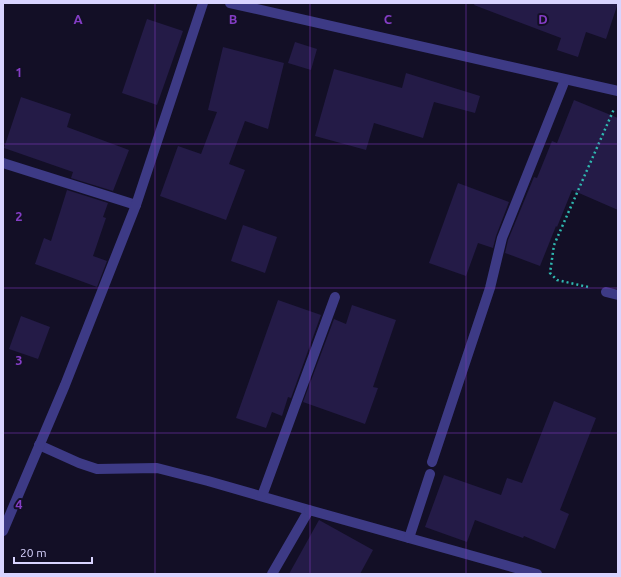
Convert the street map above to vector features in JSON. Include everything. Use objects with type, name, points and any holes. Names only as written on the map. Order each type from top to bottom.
[{"type":"street","points":[[3,531],[68,378],[136,205],[203,3]]},
{"type":"street","points":[[230,3],[618,91]]},
{"type":"street","points":[[432,462],[490,288],[502,238],[565,80]]},
{"type":"street","points":[[3,163],[136,205]]},
{"type":"street","points":[[606,292],[618,295]]},
{"type":"street","points":[[262,496],[335,297]]},
{"type":"street","points":[[39,445],[79,463],[97,469],[157,468],[262,496],[537,574]]},
{"type":"street","points":[[409,538],[430,474]]},
{"type":"street","points":[[272,574],[309,510]]},
{"type":"path","points":[[606,292],[556,280],[550,273],[554,245],[615,107]]},
{"type":"building","points":[[475,3],[618,3],[606,39],[586,32],[578,57],[557,50],[561,38],[474,5]]},
{"type":"building","points":[[147,19],[183,31],[157,105],[122,93]]},
{"type":"building","points":[[295,42],[317,49],[311,70],[288,63]]},
{"type":"building","points":[[223,47],[284,63],[268,129],[245,121],[229,164],[245,170],[226,220],[160,196],[178,146],[201,154],[217,112],[208,110]]},
{"type":"building","points":[[334,69],[402,88],[406,73],[480,96],[475,113],[434,102],[423,138],[374,123],[366,150],[315,136]]},
{"type":"building","points":[[21,97],[71,114],[67,127],[129,150],[113,191],[71,178],[73,172],[4,148]]},
{"type":"building","points":[[574,100],[618,118],[618,210],[572,190],[540,266],[505,253],[508,240],[534,177],[537,178],[552,141],[557,143]]},
{"type":"building","points":[[458,183],[509,202],[493,248],[478,243],[466,276],[429,263]]},
{"type":"building","points":[[67,190],[108,203],[103,217],[106,218],[93,256],[107,261],[97,287],[35,264],[44,238],[51,241]]},
{"type":"building","points":[[243,225],[277,237],[265,273],[231,261]]},
{"type":"building","points":[[278,300],[321,315],[291,398],[288,397],[282,416],[272,412],[266,428],[236,418]]},
{"type":"building","points":[[352,305],[396,320],[373,387],[378,388],[365,424],[303,402],[334,319],[346,324]]},
{"type":"building","points":[[21,316],[50,327],[38,359],[9,349]]},
{"type":"building","points":[[554,401],[596,418],[560,510],[569,514],[555,549],[524,536],[523,538],[475,520],[467,542],[425,527],[444,475],[501,495],[507,478],[522,483]]},
{"type":"building","points":[[319,520],[373,550],[360,574],[289,574]]}]
